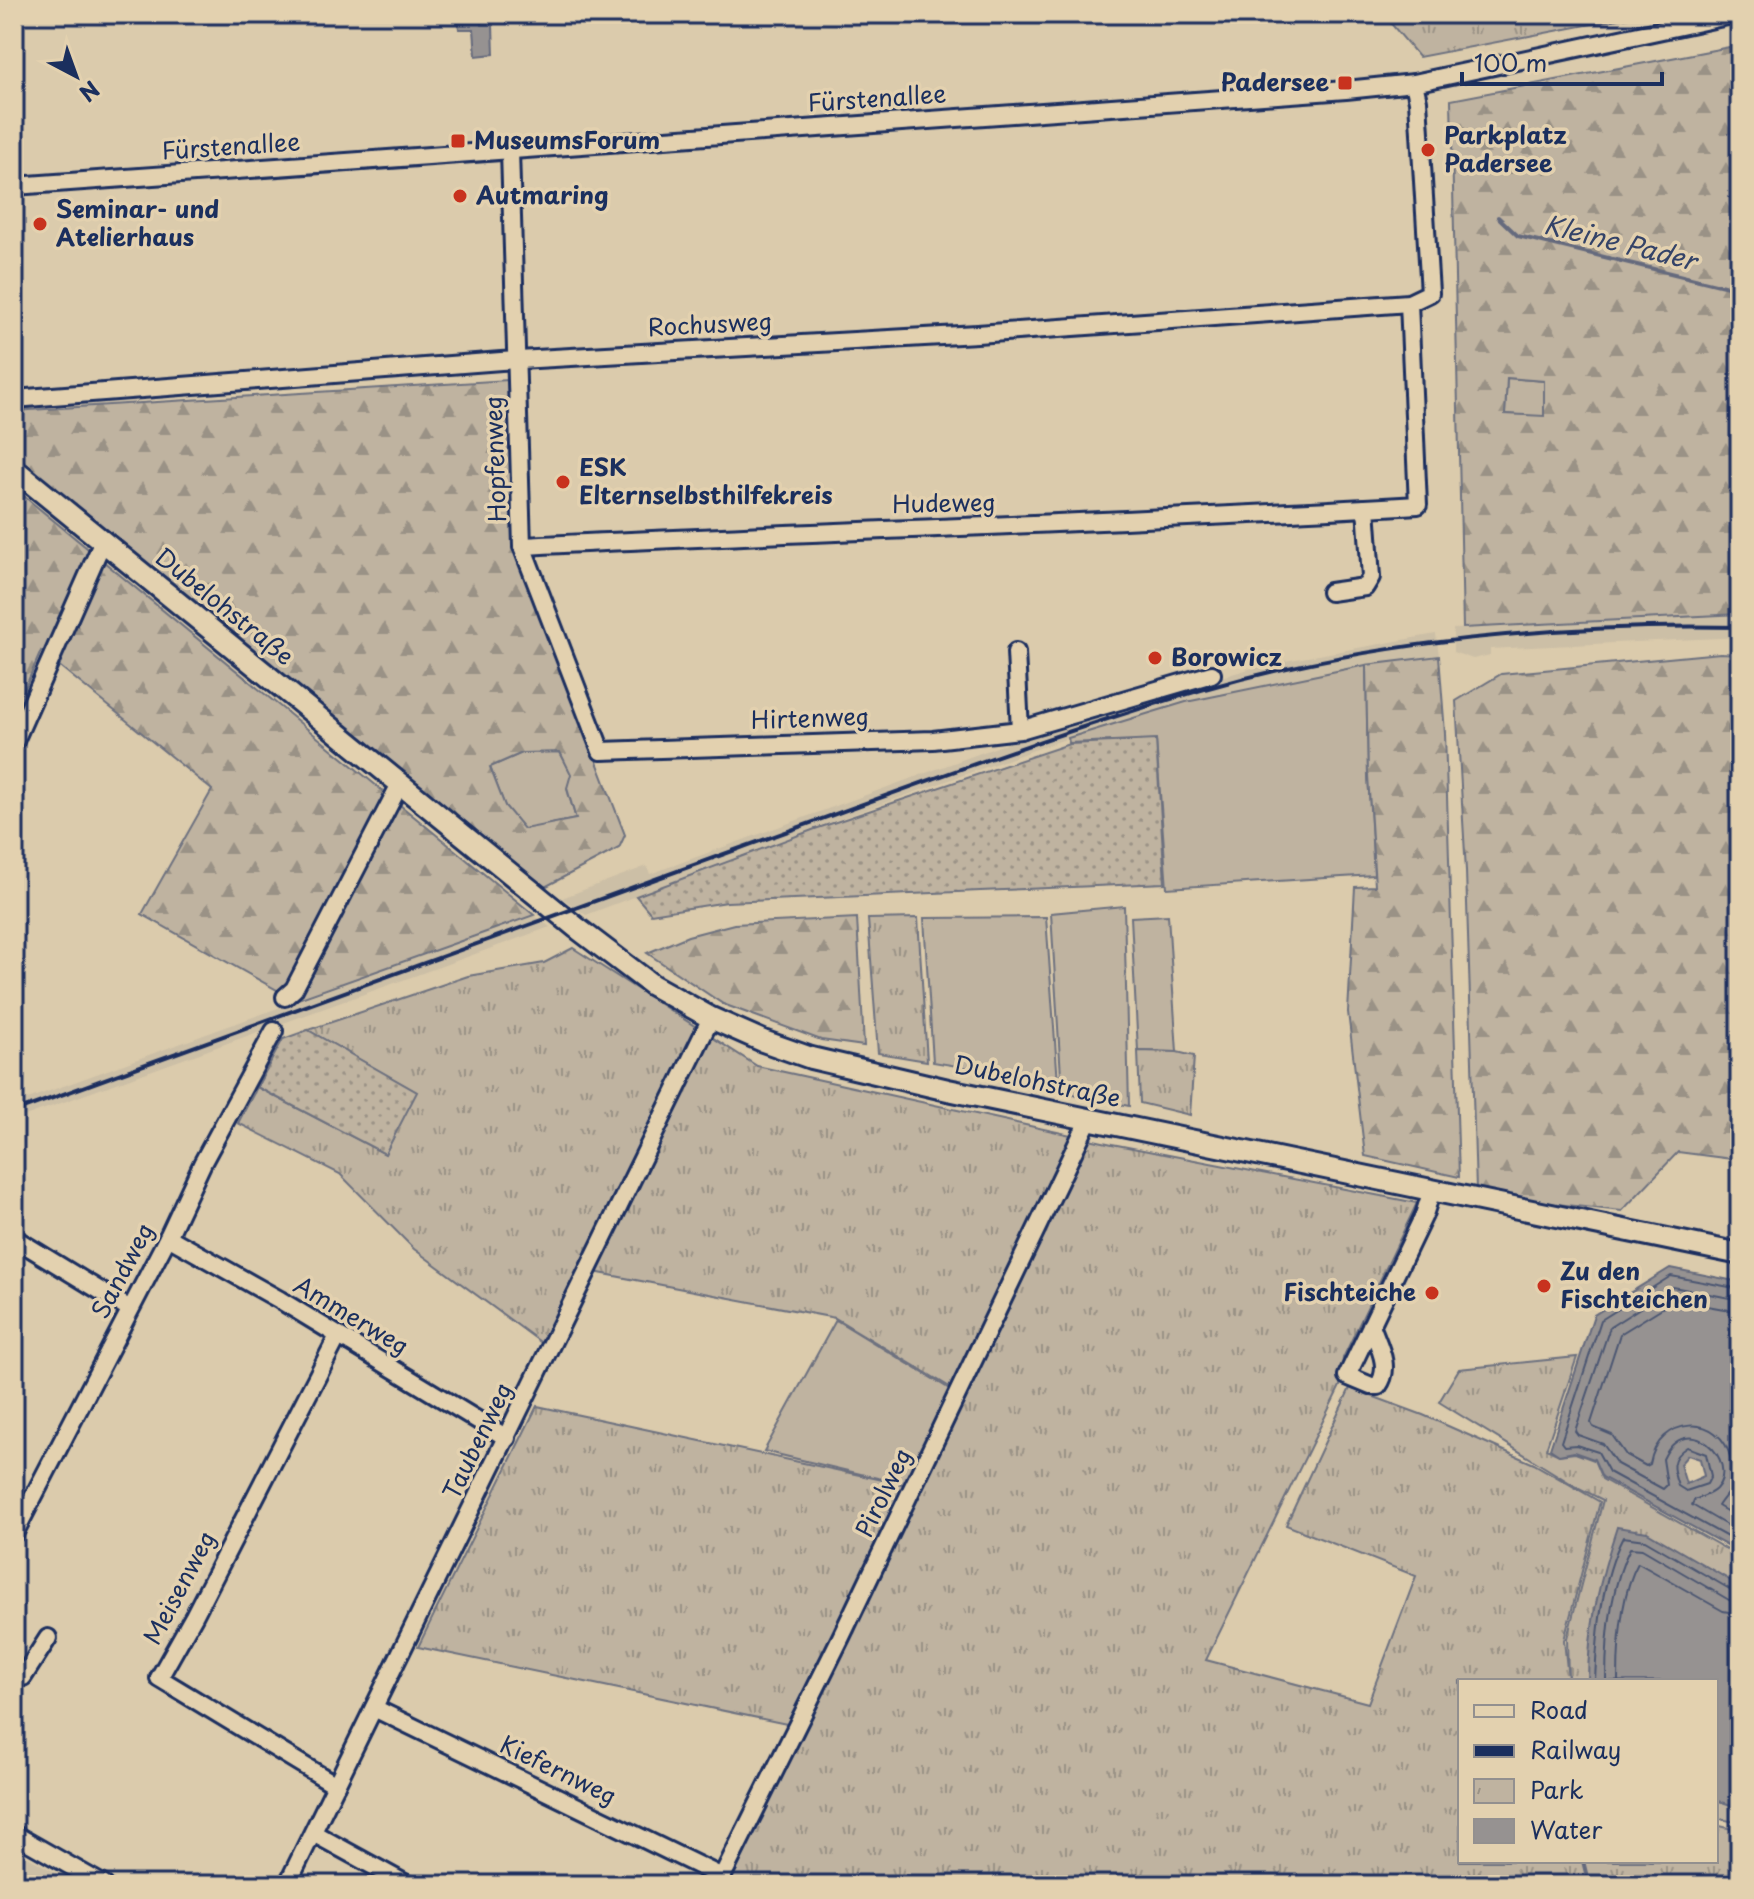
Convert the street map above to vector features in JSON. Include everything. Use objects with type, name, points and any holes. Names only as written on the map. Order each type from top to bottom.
[{"type":"main road","name":"Dubelohstraße","points":[[14,469],[612,955],[652,985],[711,1018],[811,1058],[948,1090],[1740,1254]]},
{"type":"street","name":"Fürstenallee","points":[[14,186],[1414,83],[1737,14]]},
{"type":"street","points":[[1409,303],[1430,293],[1418,101],[1414,83]]},
{"type":"street","name":"Hopfenweg","points":[[510,151],[522,546],[601,751]]},
{"type":"street","name":"Rochusweg","points":[[14,399],[517,360],[981,334],[1409,303]]},
{"type":"street","name":"Hudeweg","points":[[522,546],[860,529],[991,527],[1418,505],[1409,303]]},
{"type":"street","points":[[1330,592],[1365,587],[1371,577],[1366,508]]},
{"type":"street","points":[[14,743],[103,541]]},
{"type":"street","points":[[1016,652],[1020,730]]},
{"type":"street","name":"Hirtenweg","points":[[601,751],[933,740],[1020,730],[1212,674]]},
{"type":"street","points":[[285,997],[294,989],[400,784]]},
{"type":"street","name":"Taubenweg","points":[[287,1885],[711,1018]]},
{"type":"street","name":"Sandweg","points":[[14,1534],[168,1237],[203,1162],[274,1031]]},
{"type":"street","name":"Pirolweg","points":[[720,1881],[1089,1119]]},
{"type":"street","points":[[1371,1325],[1424,1215],[1432,1190]]},
{"type":"street","name":"Ammerweg","points":[[168,1237],[507,1438]]},
{"type":"street","points":[[14,1238],[130,1309]]},
{"type":"street","name":"Meisenweg","points":[[336,1785],[159,1678],[201,1603],[338,1336]]},
{"type":"street","points":[[14,1671],[23,1677],[48,1638]]},
{"type":"street","name":"Kiefernweg","points":[[374,1708],[720,1881]]},
{"type":"street","points":[[313,1833],[408,1885]]},
{"type":"street","points":[[14,1834],[104,1885]]},
{"type":"shaded area","points":[[1740,615],[1740,637],[1490,649],[1490,655],[1473,659],[1453,652],[1453,629]]},
{"type":"shaded area","points":[[1436,634],[1439,656],[1366,665],[1186,702],[1068,738],[811,829],[586,915],[562,898],[647,866],[650,874],[1049,728],[1263,665]]},
{"type":"shaded area","points":[[534,915],[550,927],[14,1120],[14,1104]]},
{"type":"shaded area","points":[[14,1849],[77,1885],[14,1885]]},
{"type":"green space","points":[[1383,14],[1644,14],[1419,57]]},
{"type":"green space","points":[[1740,45],[1740,320],[1737,320],[1740,331],[1740,614],[1463,628],[1451,100]],"holes":[[[1507,378],[1544,381],[1544,416],[1505,414]]]},
{"type":"green space","points":[[1507,378],[1545,381],[1544,417],[1505,414]]},
{"type":"green space","points":[[508,380],[514,545],[625,835],[619,848],[541,889],[14,460],[14,411]],"holes":[[[560,752],[571,774],[567,788],[576,819],[524,829],[505,806],[490,767],[522,753]]]},
{"type":"green space","points":[[14,488],[534,915],[287,1003],[284,994],[142,914],[212,790],[41,651],[14,713]]},
{"type":"green space","points":[[1720,653],[1740,654],[1740,1160],[1678,1152],[1622,1211],[1556,1204],[1476,1190],[1466,871],[1456,701],[1501,674]]},
{"type":"green space","points":[[1439,656],[1445,733],[1459,1177],[1365,1156],[1348,1012],[1355,887],[1375,886],[1368,775],[1366,665]]},
{"type":"green space","points":[[1366,665],[1374,875],[1167,888],[1156,739],[1069,743],[1068,738],[1186,702]]},
{"type":"green space","points":[[1156,740],[1165,883],[727,902],[651,914],[636,896],[815,829],[1069,744]]},
{"type":"green space","points":[[560,752],[572,775],[567,789],[576,819],[524,830],[505,806],[490,767],[522,753]]},
{"type":"green space","points":[[1124,906],[1129,1106],[1062,1092],[1051,913]]},
{"type":"green space","points":[[1168,915],[1177,1052],[1138,1051],[1131,917]]},
{"type":"green space","points":[[1046,917],[1058,1083],[933,1062],[924,918]]},
{"type":"green space","points":[[857,918],[864,1046],[821,1040],[723,1004],[647,953],[688,936],[734,924]]},
{"type":"green space","points":[[918,918],[927,1061],[878,1053],[868,919]]},
{"type":"green space","points":[[573,948],[757,1066],[1112,1144],[1417,1203],[1343,1358],[1340,1386],[1206,1660],[1368,1703],[1416,1576],[1286,1525],[1350,1388],[1423,1415],[1534,1464],[1600,1502],[1564,1640],[1568,1679],[1458,1679],[1458,1863],[1718,1863],[1718,1826],[1740,1831],[1740,1885],[728,1885],[806,1728],[418,1647],[537,1406],[916,1487],[961,1394],[835,1318],[578,1269],[543,1344],[414,1249],[340,1174],[238,1123],[257,1087],[385,1154],[416,1092],[308,1030],[468,976],[544,963]]},
{"type":"green space","points":[[308,1030],[417,1092],[385,1154],[257,1087],[283,1039]]},
{"type":"green space","points":[[1138,1051],[1177,1052],[1194,1056],[1190,1115],[1140,1103]]},
{"type":"green space","points":[[836,1320],[956,1393],[911,1486],[764,1451]]},
{"type":"green space","points":[[1577,1357],[1546,1449],[1559,1455],[1575,1453],[1594,1460],[1602,1479],[1740,1557],[1740,1823],[1718,1818],[1718,1679],[1568,1679],[1567,1638],[1603,1500],[1439,1402],[1459,1369]]},
{"type":"water","points":[[457,14],[481,14],[482,25],[493,25],[494,54],[476,56],[474,29],[459,29]]},
{"type":"water","points":[[1670,1268],[1740,1282],[1740,1553],[1602,1477],[1594,1459],[1574,1452],[1559,1455],[1550,1449],[1594,1315]],"holes":[[[1688,1455],[1700,1459],[1704,1476],[1686,1484],[1680,1464]]]},
{"type":"water","points":[[1617,1527],[1647,1532],[1740,1586],[1740,1808],[1718,1801],[1718,1679],[1588,1679],[1590,1642],[1605,1565]]},
{"type":"waterway","name":"Kleine Pader","points":[[1498,217],[1518,236],[1740,290]]},
{"type":"waterway","points":[[1584,1863],[1589,1885]]},
{"type":"railway","points":[[14,1112],[969,766],[1201,690],[1332,659],[1468,639],[1606,628],[1740,627]]},
{"type":"place","name":"Padersee","points":[[1345,83]]},
{"type":"place","name":"MuseumsForum","points":[[458,141]]},
{"type":"place","name":"Parkplatz Padersee","points":[[1428,150]]},
{"type":"place","name":"Autmaring","points":[[460,196]]},
{"type":"place","name":"Seminar- und Atelierhaus","points":[[40,224]]},
{"type":"place","name":"ESK Elternselbsthilfekreis","points":[[563,482]]},
{"type":"place","name":"Borowicz","points":[[1155,658]]},
{"type":"place","name":"Zu den Fischteichen","points":[[1544,1286]]},
{"type":"place","name":"Fischteiche","points":[[1432,1293]]}]
